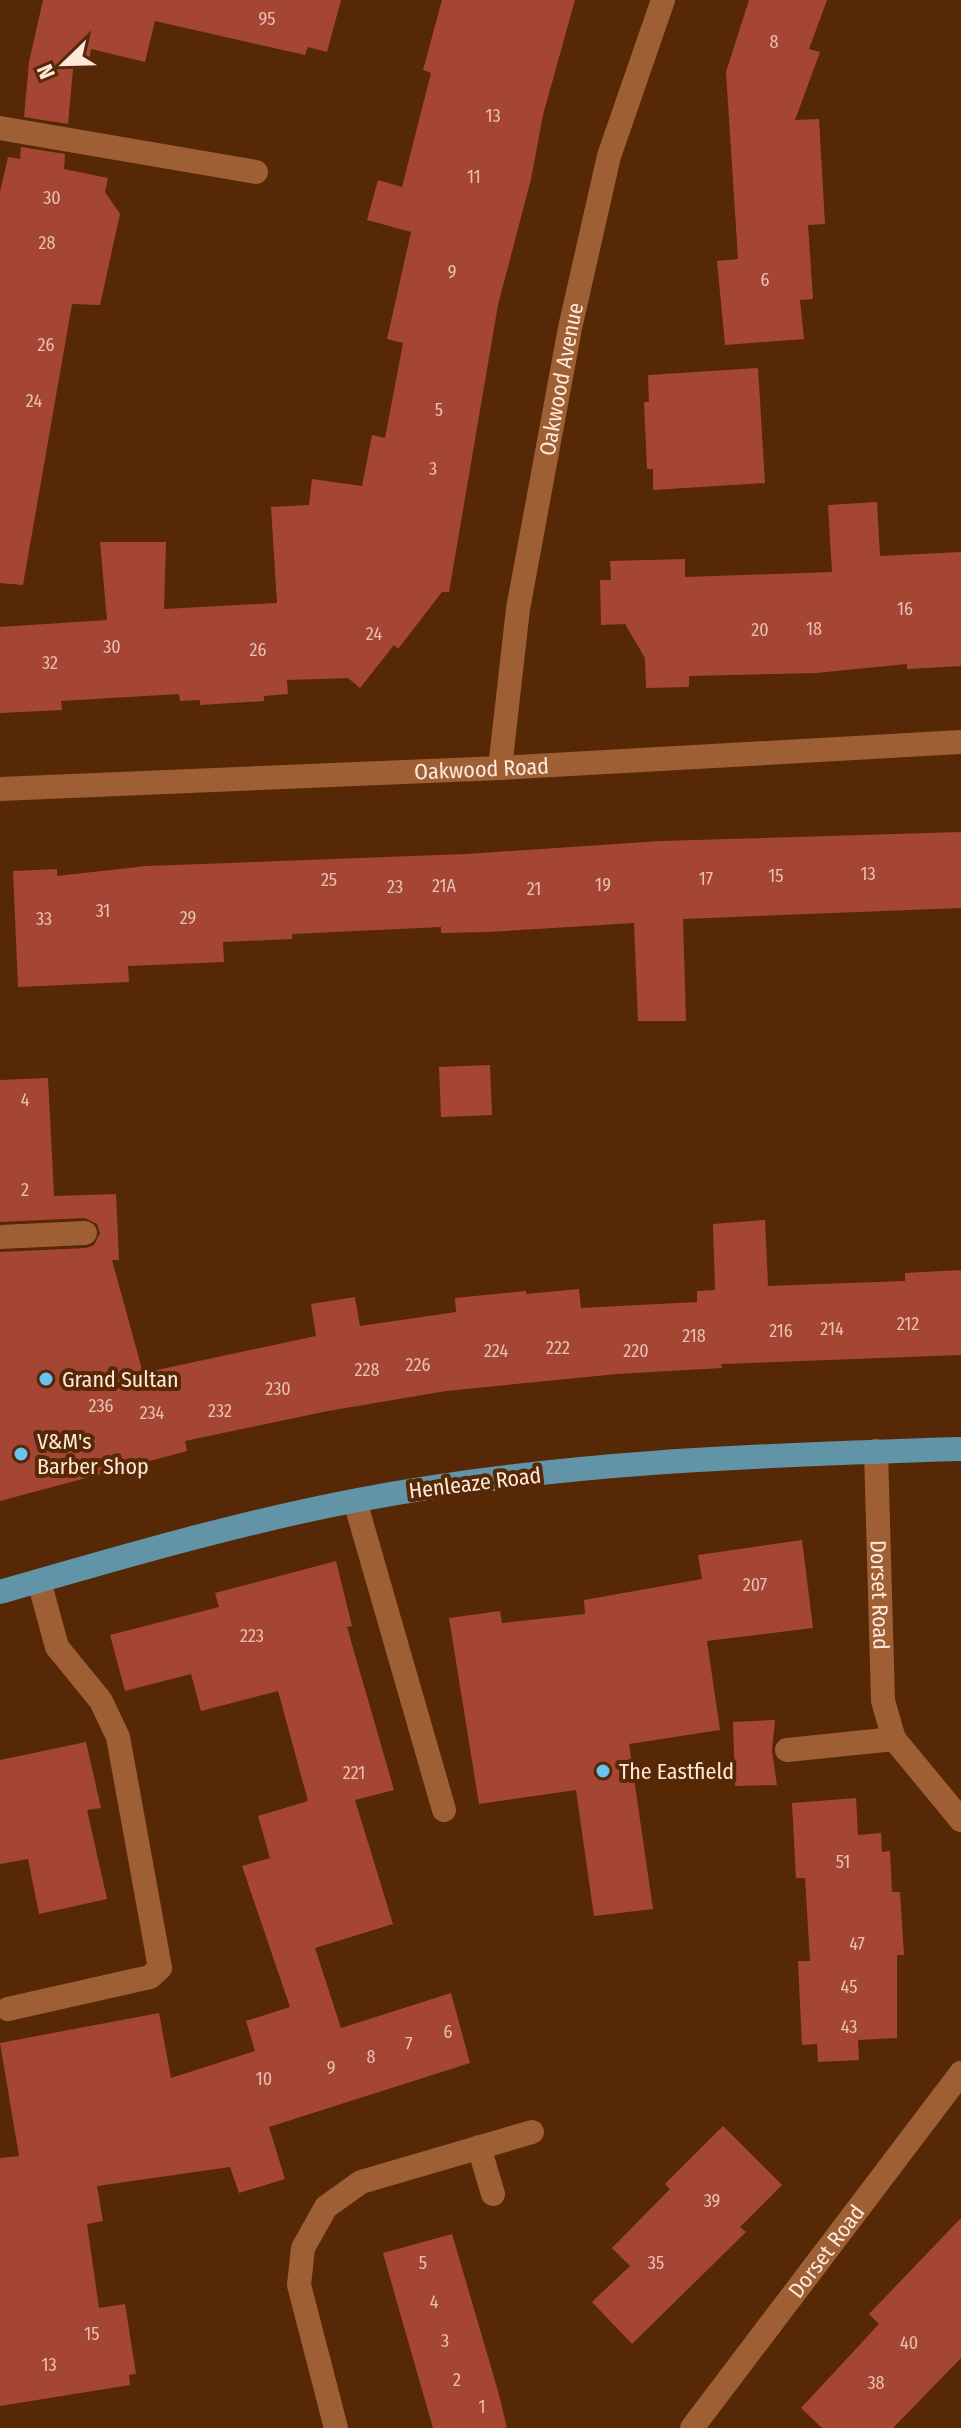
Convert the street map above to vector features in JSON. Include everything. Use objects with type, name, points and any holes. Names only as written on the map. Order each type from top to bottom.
[{"type":"main road","name":"Henleaze Road","points":[[0,1592],[191,1538],[355,1501],[490,1480],[636,1464],[961,1449]]},
{"type":"street","name":"Oakwood Avenue","points":[[500,768],[518,609],[570,328],[609,156],[663,0]]},
{"type":"street","points":[[0,128],[256,172]]},
{"type":"street","name":"Oakwood Road","points":[[0,789],[500,768],[961,742]]},
{"type":"street","points":[[0,1237],[85,1233]]},
{"type":"street","name":"Dorset Road","points":[[876,1451],[883,1701],[894,1739],[961,1820]]},
{"type":"street","points":[[355,1501],[444,1810]]},
{"type":"street","points":[[8,2009],[150,1977],[160,1968],[118,1737],[101,1701],[57,1647],[39,1581]]},
{"type":"street","points":[[787,1750],[894,1739]]},
{"type":"street","name":"Dorset Road","points":[[692,2428],[961,2073]]},
{"type":"street","points":[[336,2428],[299,2285],[303,2248],[326,2207],[361,2182],[532,2132]]},
{"type":"street","points":[[479,2147],[493,2194]]},
{"type":"building","points":[[43,0],[341,0],[327,52],[308,47],[305,55],[155,21],[145,62],[91,49],[89,61],[74,58],[68,124],[24,117],[29,62]]},
{"type":"building","points":[[442,0],[575,0],[543,115],[531,179],[498,305],[449,592],[442,592],[398,649],[394,645],[360,688],[348,678],[287,680],[288,694],[264,696],[264,701],[200,705],[200,700],[180,701],[179,694],[61,701],[62,710],[0,713],[0,627],[107,620],[100,542],[166,542],[164,609],[277,603],[271,507],[309,505],[312,479],[362,486],[372,435],[385,438],[403,343],[387,339],[411,232],[367,220],[378,180],[402,187],[431,73],[423,70]]},
{"type":"building","points":[[749,0],[827,0],[809,49],[820,52],[795,120],[819,119],[825,224],[808,225],[813,299],[800,300],[804,339],[725,345],[717,261],[738,259],[726,72]]},
{"type":"building","points":[[21,147],[65,154],[64,169],[108,178],[105,192],[120,214],[100,305],[72,304],[23,585],[0,583],[0,192],[8,157],[20,159]]},
{"type":"building","points":[[758,368],[765,483],[653,490],[653,469],[647,469],[644,402],[649,402],[648,375]]},
{"type":"building","points":[[877,502],[880,556],[961,552],[961,666],[907,669],[907,664],[816,673],[689,676],[689,687],[646,688],[645,658],[625,624],[601,625],[600,580],[611,580],[610,561],[685,559],[685,577],[832,572],[828,505]]},
{"type":"building","points":[[961,832],[961,908],[683,919],[686,1021],[638,1021],[634,923],[488,932],[441,933],[441,927],[292,934],[292,939],[223,942],[224,962],[128,966],[129,982],[18,987],[13,871],[57,869],[57,876],[146,866],[466,854],[661,841]]},
{"type":"building","points":[[490,1065],[492,1115],[441,1117],[439,1067]]},
{"type":"building","points":[[48,1078],[54,1196],[116,1194],[119,1260],[112,1260],[143,1373],[316,1336],[311,1304],[355,1297],[360,1326],[456,1312],[455,1298],[526,1291],[526,1294],[579,1289],[581,1308],[697,1302],[697,1291],[715,1290],[713,1224],[765,1220],[768,1286],[905,1281],[905,1273],[961,1270],[961,1355],[721,1364],[722,1368],[617,1374],[446,1391],[328,1411],[185,1441],[187,1451],[0,1501],[0,1252],[86,1248],[94,1245],[100,1233],[97,1224],[85,1218],[0,1222],[0,1080]]},
{"type":"building","name":"The Eastfield","points":[[802,1540],[813,1628],[707,1641],[720,1730],[629,1744],[653,1909],[594,1916],[576,1790],[479,1804],[449,1618],[500,1611],[502,1623],[585,1614],[584,1600],[702,1579],[698,1555]]},
{"type":"building","points":[[336,1561],[352,1626],[347,1627],[394,1790],[355,1800],[393,1924],[315,1948],[341,2028],[451,1993],[470,2063],[269,2127],[285,2179],[239,2193],[230,2167],[97,2186],[103,2221],[87,2224],[99,2308],[125,2304],[136,2374],[129,2375],[130,2385],[0,2406],[0,2158],[19,2156],[0,2043],[159,2013],[171,2078],[255,2051],[246,2021],[290,2007],[242,1866],[270,1858],[258,1816],[308,1801],[278,1691],[201,1711],[191,1674],[125,1691],[110,1635],[219,1607],[215,1593]]},
{"type":"building","points":[[775,1720],[772,1751],[777,1785],[735,1786],[733,1722]]},
{"type":"building","points":[[86,1742],[101,1808],[87,1810],[107,1899],[39,1914],[28,1859],[0,1864],[0,1760]]},
{"type":"building","points":[[856,1798],[858,1835],[881,1833],[882,1852],[890,1851],[892,1892],[900,1892],[904,1955],[897,1955],[897,2038],[858,2040],[859,2060],[818,2062],[817,2044],[802,2045],[798,1961],[810,1961],[805,1878],[796,1878],[792,1803]]},
{"type":"building","points":[[723,2126],[782,2185],[740,2227],[746,2232],[632,2344],[592,2302],[630,2266],[612,2248],[670,2189],[665,2184]]},
{"type":"building","points":[[961,2218],[961,2358],[893,2428],[822,2428],[801,2408],[879,2324],[869,2314]]},
{"type":"building","points":[[452,2234],[507,2428],[433,2428],[400,2313],[383,2253]]},
{"type":"place","name":"Grand Sultan","points":[[46,1379]]},
{"type":"place","name":"V&M's Barber Shop","points":[[21,1454]]},
{"type":"place","name":"The Eastfield","points":[[603,1771]]}]
